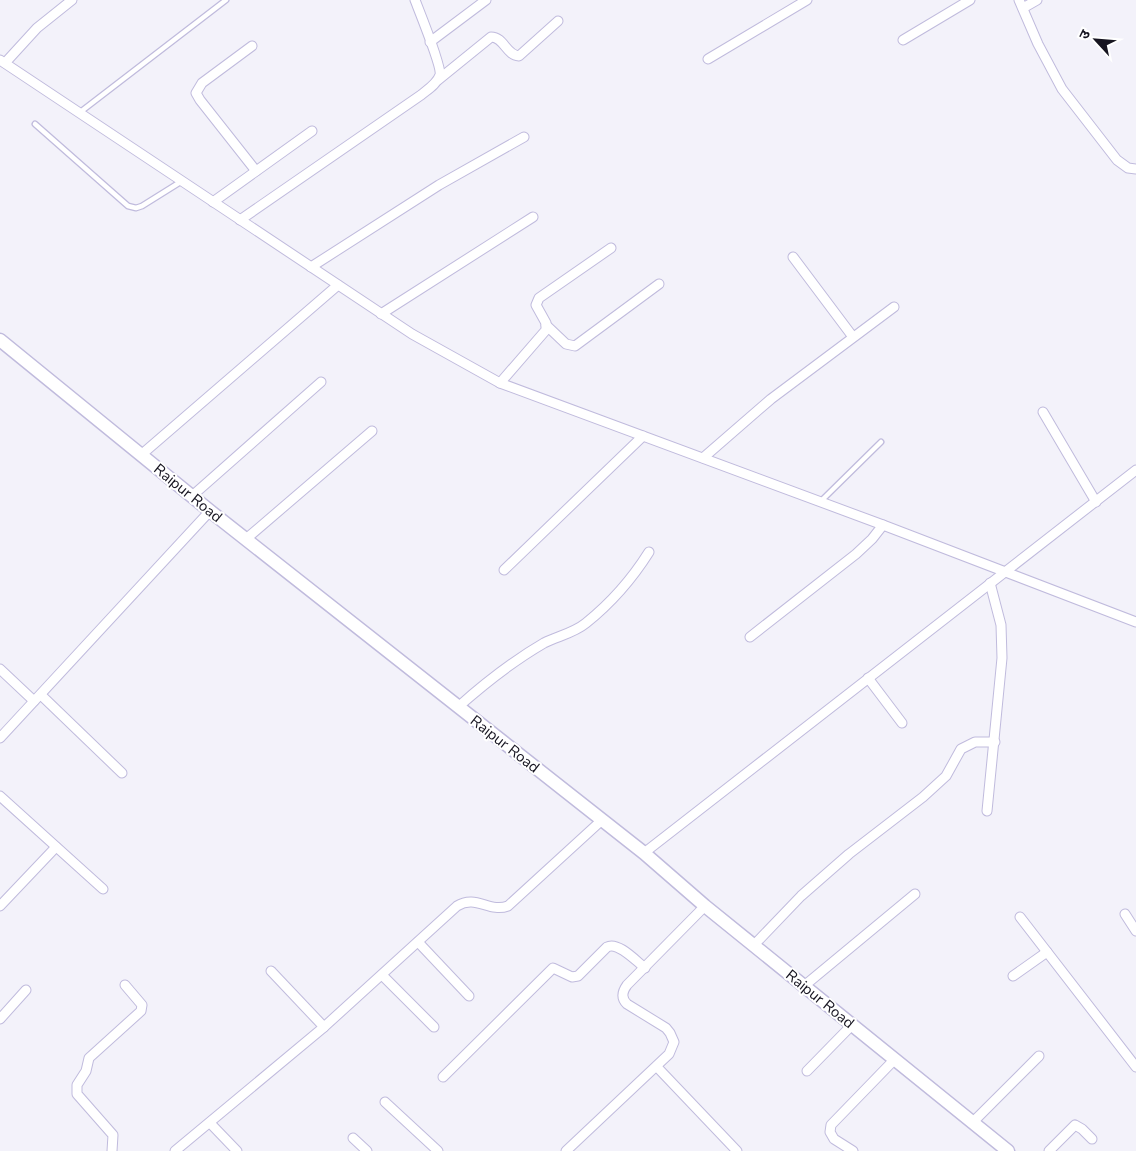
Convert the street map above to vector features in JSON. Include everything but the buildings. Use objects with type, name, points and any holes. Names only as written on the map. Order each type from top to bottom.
[{"type":"main road","name":"Raipur Road","points":[[0,340],[210,511],[644,853],[705,906],[1008,1151]]},
{"type":"street","points":[[72,0],[43,22],[2,62],[412,334],[500,383],[1006,571],[1136,622]]},
{"type":"street","points":[[415,0],[440,69],[440,75],[436,82]]},
{"type":"street","points":[[430,42],[486,0]]},
{"type":"street","points":[[708,59],[807,0]]},
{"type":"street","points":[[903,40],[970,0]]},
{"type":"street","points":[[1037,0],[1021,4],[1038,44],[1062,89],[1122,165],[1136,169]]},
{"type":"street","points":[[240,220],[421,96],[491,37],[499,39],[511,54],[519,56],[558,20]]},
{"type":"street","points":[[252,46],[202,83],[196,93],[256,171]]},
{"type":"street","points":[[214,202],[312,131]]},
{"type":"street","points":[[311,267],[439,184],[524,137]]},
{"type":"street","points":[[381,314],[533,217]]},
{"type":"street","points":[[611,248],[539,298],[536,305],[546,325],[566,344],[575,346],[659,284]]},
{"type":"street","points":[[793,258],[853,337]]},
{"type":"street","points":[[141,455],[338,285]]},
{"type":"street","points":[[703,458],[770,399],[894,307]]},
{"type":"street","points":[[500,383],[543,335],[546,325]]},
{"type":"street","points":[[192,496],[321,382]]},
{"type":"street","points":[[1043,412],[1096,502]]},
{"type":"street","points":[[246,539],[372,431]]},
{"type":"street","points":[[504,570],[643,436]]},
{"type":"street","points":[[644,853],[1136,470]]},
{"type":"street","points":[[0,738],[210,511]]},
{"type":"street","points":[[750,637],[856,554],[883,525]]},
{"type":"street","points":[[458,707],[498,672],[546,642],[579,628],[586,623],[632,578],[649,552]]},
{"type":"street","points":[[987,811],[995,742],[1002,637],[1000,617],[990,583]]},
{"type":"street","points":[[0,669],[38,698],[122,773]]},
{"type":"street","points":[[868,678],[902,723]]},
{"type":"street","points":[[754,945],[800,896],[849,854],[923,797],[946,776],[961,749],[975,742],[995,742]]},
{"type":"street","points":[[0,796],[103,889]]},
{"type":"street","points":[[175,1151],[324,1028],[462,903],[474,901],[499,908],[512,903],[602,820]]},
{"type":"street","points":[[0,906],[56,847]]},
{"type":"street","points":[[804,986],[915,894]]},
{"type":"street","points":[[566,1151],[669,1054],[674,1042],[673,1038],[666,1028],[627,1004],[623,997],[624,989],[705,906]]},
{"type":"street","points":[[1125,914],[1136,931]]},
{"type":"street","points":[[1020,917],[1136,1067]]},
{"type":"street","points":[[418,942],[469,996]]},
{"type":"street","points":[[443,1077],[553,968],[572,977],[578,976],[607,947],[612,945],[618,947],[645,968]]},
{"type":"street","points":[[1012,976],[1047,952]]},
{"type":"street","points":[[272,971],[324,1028]]},
{"type":"street","points":[[382,975],[434,1027]]},
{"type":"street","points":[[112,1151],[113,1135],[77,1094],[76,1090],[86,1071],[89,1058],[141,1011],[142,1005],[125,985]]},
{"type":"street","points":[[0,1019],[26,990]]},
{"type":"street","points":[[807,1071],[852,1025]]},
{"type":"street","points":[[972,1123],[1039,1056]]},
{"type":"street","points":[[853,1151],[834,1138],[830,1132],[831,1125],[895,1059]]},
{"type":"street","points":[[657,1067],[737,1151]]},
{"type":"street","points":[[385,1102],[438,1151]]},
{"type":"street","points":[[210,1123],[237,1151]]},
{"type":"street","points":[[1049,1151],[1075,1125],[1092,1139]]},
{"type":"street","points":[[353,1138],[367,1151]]},
{"type":"lane","points":[[79,113],[226,0]]},
{"type":"lane","points":[[35,124],[128,206],[136,208],[142,206],[182,181]]},
{"type":"lane","points":[[820,502],[881,442]]}]
